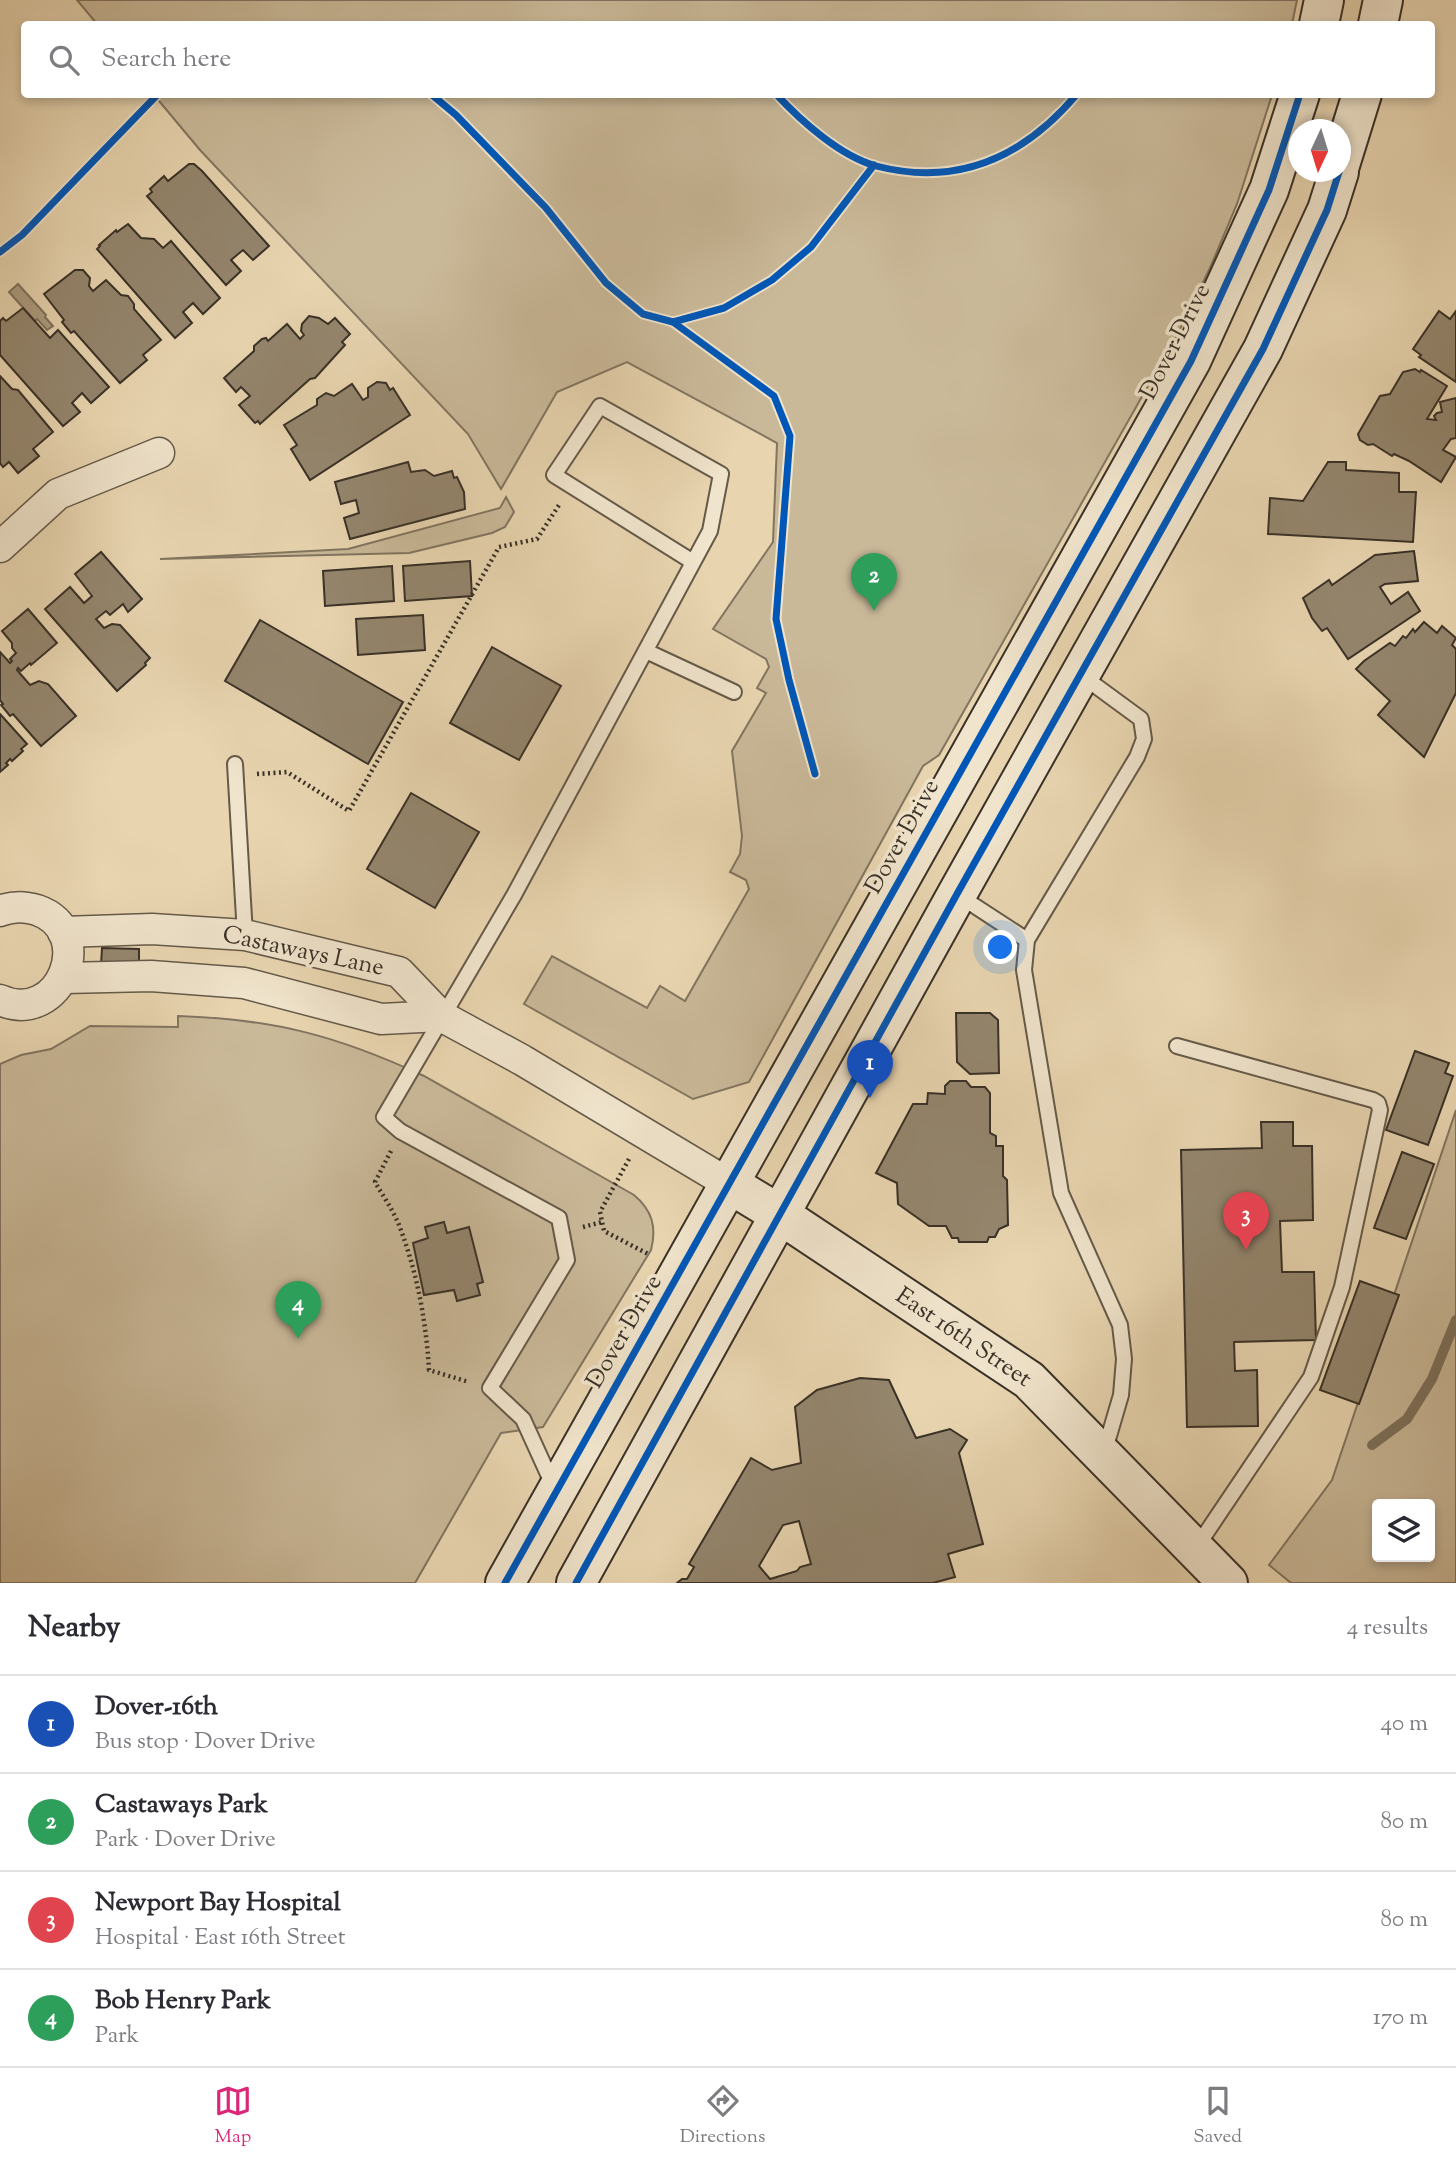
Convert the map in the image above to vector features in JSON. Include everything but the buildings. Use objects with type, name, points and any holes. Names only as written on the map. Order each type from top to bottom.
[{"type":"street","points":[[1320,21],[1324,0]]},
{"type":"street","points":[[1379,21],[1383,0]]},
{"type":"street","name":"Dover Drive","points":[[505,1583],[731,1185],[1191,361],[1269,190],[1299,98]]},
{"type":"street","points":[[1351,129],[1361,98]]},
{"type":"street","points":[[576,1583],[957,894],[1263,349],[1327,210],[1336,182]]},
{"type":"street","points":[[0,547],[58,495],[159,453]]},
{"type":"street","points":[[0,911],[24,907],[40,911],[53,919],[63,932],[68,947],[64,978],[54,991],[40,1000],[24,1004],[0,1000]]},
{"type":"street","name":"Castaways Lane","points":[[63,932],[152,929],[245,935],[399,972],[441,1016],[522,1060],[731,1185]]},
{"type":"street","points":[[239,982],[245,935]]},
{"type":"street","name":"Castaways Lane","points":[[64,978],[151,976],[239,982],[381,1019],[441,1016]]},
{"type":"street","name":"East 16th Street","points":[[731,1185],[779,1214],[1029,1381],[1228,1583]]},
{"type":"lane","points":[[556,1493],[523,1419],[490,1388],[567,1259],[559,1218],[400,1132],[384,1117],[514,895],[710,531],[721,474],[600,405],[554,475],[693,562]]},
{"type":"lane","points":[[646,651],[734,692]]},
{"type":"lane","points":[[1080,674],[1141,719],[1144,739],[1137,757],[1027,940],[1024,970],[1061,1193],[1120,1325],[1124,1359],[1121,1395],[1103,1456]]},
{"type":"lane","points":[[235,770],[245,935]]},
{"type":"lane","points":[[957,894],[1027,940]]},
{"type":"lane","points":[[1177,1046],[1373,1100],[1378,1103],[1380,1110],[1342,1287],[1311,1377],[1195,1550]]},
{"type":"path","points":[[235,770],[287,772],[349,811],[499,547],[537,539],[571,486]]},
{"type":"path","points":[[400,1132],[375,1182],[398,1223],[411,1262],[423,1305],[429,1370],[490,1388]]},
{"type":"path","points":[[643,1133],[600,1212],[604,1231],[681,1272]]},
{"type":"shaded area","points":[[77,0],[1297,0],[1293,21],[94,21]]},
{"type":"shaded area","points":[[157,98],[1271,98],[1237,204],[1178,333],[939,755],[923,766],[749,1082],[693,1099],[524,1004],[552,956],[647,1008],[660,986],[685,1001],[749,889],[746,880],[730,872],[740,854],[742,836],[732,751],[766,693],[757,688],[769,667],[766,659],[713,629],[773,542],[777,443],[627,362],[557,392],[501,489],[468,434],[200,150]]},
{"type":"shaded area","points":[[18,284],[53,326],[47,330],[37,319],[35,321],[9,292]]},
{"type":"shaded area","points":[[506,497],[514,512],[505,527],[492,533],[409,553],[160,559],[348,549],[500,508]]},
{"type":"shaded area","points":[[178,1016],[245,1021],[305,1032],[393,1062],[424,1076],[634,1195],[652,1220],[651,1250],[543,1427],[501,1433],[415,1583],[0,1583],[0,1064],[21,1055],[51,1049],[90,1026],[178,1027]]},
{"type":"shaded area","points":[[1456,1110],[1456,1583],[1291,1583],[1269,1565],[1332,1480]]},
{"type":"waterway","points":[[1372,1445],[1407,1419],[1432,1379],[1456,1320]]},
{"type":"cycle path","points":[[0,252],[22,235],[154,98]]},
{"type":"cycle path","points":[[436,98],[456,115],[546,208],[606,283],[643,314],[673,322],[724,308],[772,280],[811,247],[874,165]]},
{"type":"cycle path","points":[[780,98],[835,146],[862,161],[906,172],[962,169],[987,162],[1035,135],[1073,98]]},
{"type":"cycle path","points":[[505,1583],[1191,361],[1269,190],[1299,98]]},
{"type":"cycle path","points":[[576,1583],[957,894],[1263,349],[1327,210],[1336,182]]},
{"type":"cycle path","points":[[673,322],[774,396],[790,436],[776,619],[789,680],[815,774]]},
{"type":"place","name":"Castaways Park","points":[[874,611]]},
{"type":"place","name":"Dover-16th","points":[[870,1098]]},
{"type":"place","name":"Newport Bay Hospital","points":[[1246,1250]]},
{"type":"place","name":"Bob Henry Park","points":[[298,1339]]}]
